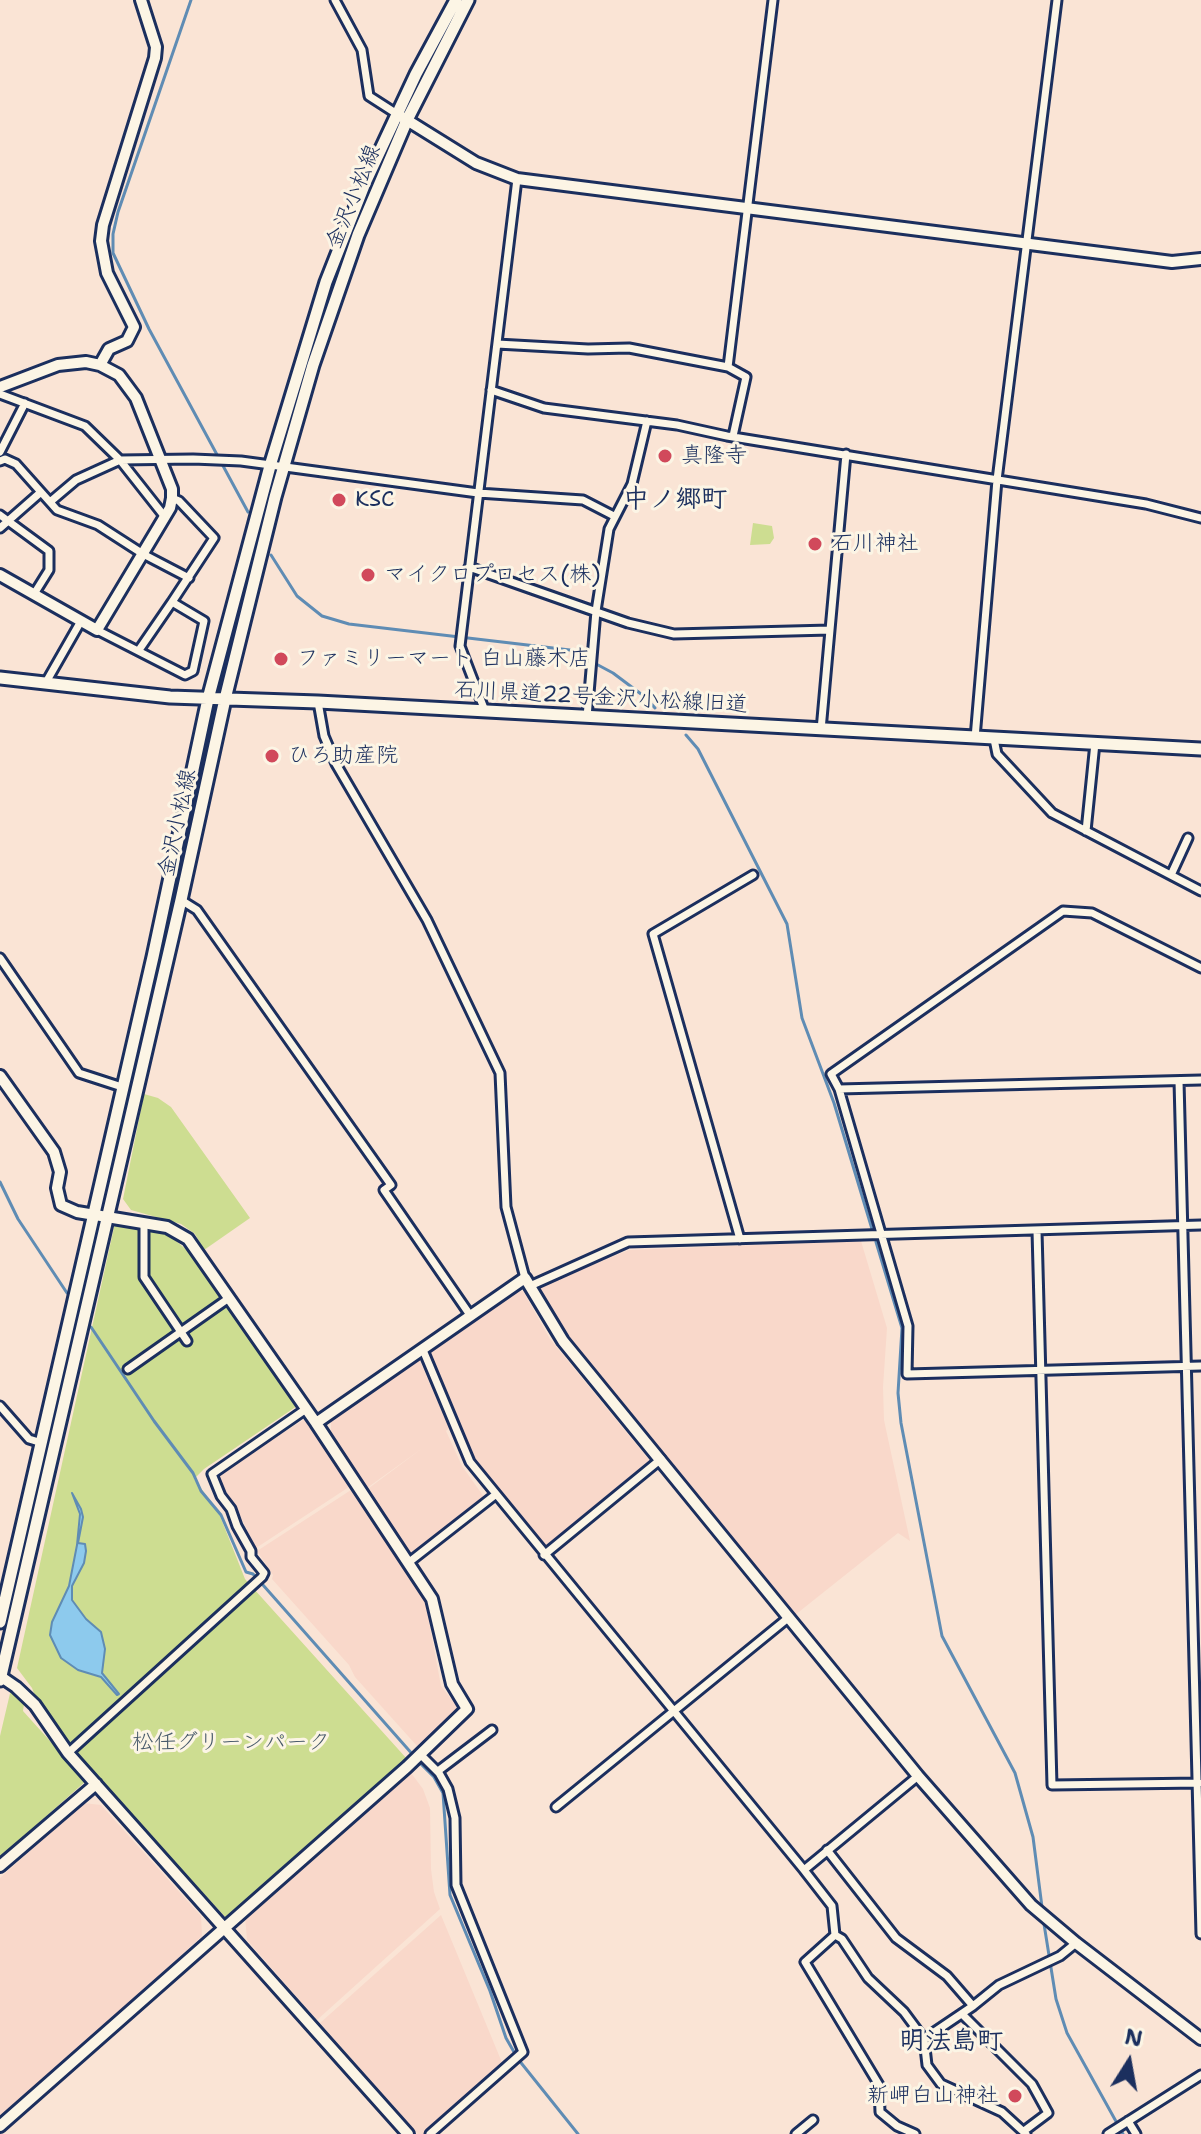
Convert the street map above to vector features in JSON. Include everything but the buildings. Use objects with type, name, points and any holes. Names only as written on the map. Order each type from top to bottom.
[{"type":"main road","name":"金沢小松線","points":[[0,1678],[225,699],[283,468],[313,365],[358,235],[402,117],[456,0]]},
{"type":"main road","name":"金沢小松線","points":[[0,1622],[153,957],[208,699],[270,466],[326,282],[365,183],[468,0]]},
{"type":"main road","name":"石川県道22号金沢小松線旧道","points":[[0,678],[208,699],[318,702],[1201,749]]},
{"type":"street","points":[[100,365],[109,349],[127,341],[134,327],[107,273],[101,241],[103,225],[155,58],[156,47],[141,0]]},
{"type":"street","points":[[335,0],[362,50],[369,96],[476,163],[517,179],[1172,262],[1201,259]]},
{"type":"street","points":[[728,367],[773,0]]},
{"type":"street","points":[[975,738],[997,480],[1057,0]]},
{"type":"street","points":[[485,711],[460,646],[517,179]]},
{"type":"street","points":[[497,344],[629,348],[728,367],[746,377],[733,436]]},
{"type":"street","points":[[0,387],[58,365],[86,362],[119,375],[136,398],[172,489],[172,498],[165,517],[97,630]]},
{"type":"street","points":[[491,390],[544,408],[647,421],[1146,504],[1201,518]]},
{"type":"street","points":[[0,394],[85,426],[120,460],[165,517]]},
{"type":"street","points":[[0,452],[25,403]]},
{"type":"street","points":[[587,717],[596,611],[609,529],[632,484],[647,421]]},
{"type":"street","points":[[821,730],[846,454]]},
{"type":"street","points":[[0,461],[5,459],[16,464],[57,510],[98,525],[143,554],[189,578]]},
{"type":"street","points":[[50,502],[76,480],[120,460],[215,460],[478,493],[583,500],[614,516]]},
{"type":"street","points":[[3,525],[41,492]]},
{"type":"street","points":[[139,650],[214,538],[179,501],[172,498]]},
{"type":"street","points":[[0,515],[3,525],[49,551],[49,570],[34,594]]},
{"type":"street","points":[[469,567],[628,623],[674,634],[830,630]]},
{"type":"street","points":[[0,575],[185,675],[193,671],[204,621],[172,602]]},
{"type":"street","points":[[45,684],[81,621]]},
{"type":"street","points":[[318,702],[324,736],[336,764],[427,920],[500,1073],[506,1207],[527,1282],[563,1341],[918,1776],[1031,1905],[1201,2039]]},
{"type":"street","points":[[994,739],[997,754],[1052,813],[1201,891]]},
{"type":"street","points":[[1086,831],[1095,743]]},
{"type":"street","points":[[1171,875],[1188,838]]},
{"type":"street","points":[[740,1239],[653,934],[753,875]]},
{"type":"street","points":[[181,900],[197,910],[391,1185],[384,1190],[470,1315]]},
{"type":"street","points":[[1201,968],[1092,913],[1063,911],[831,1074],[839,1089],[908,1326],[907,1374],[1201,1366]]},
{"type":"street","points":[[0,958],[79,1073],[122,1087]]},
{"type":"street","points":[[0,1076],[54,1152],[60,1172],[57,1188],[61,1205],[77,1212],[167,1227],[188,1239],[316,1423],[432,1599],[452,1684],[467,1709],[417,1757],[0,2126]]},
{"type":"street","points":[[839,1089],[1201,1080]]},
{"type":"street","points":[[1179,1081],[1201,1934]]},
{"type":"street","points":[[144,1224],[144,1277],[187,1341]]},
{"type":"street","points":[[316,1423],[470,1315],[527,1282],[628,1242],[1201,1225]]},
{"type":"street","points":[[1037,1231],[1052,1785],[1199,1783]]},
{"type":"street","points":[[128,1369],[229,1298]]},
{"type":"street","points":[[423,1350],[470,1462],[832,1906],[835,1935]]},
{"type":"street","points":[[0,1406],[29,1439],[42,1443]]},
{"type":"street","points":[[68,1753],[261,1578],[264,1573],[251,1557],[251,1551],[212,1474],[306,1409]]},
{"type":"street","points":[[544,1555],[661,1459]]},
{"type":"street","points":[[408,1563],[495,1495]]},
{"type":"street","points":[[556,1807],[788,1618]]},
{"type":"street","points":[[0,1678],[16,1687],[35,1705],[68,1753],[408,2134]]},
{"type":"street","points":[[438,1771],[492,1730]]},
{"type":"street","points":[[417,1757],[438,1771],[453,1803],[456,1885],[523,2052],[430,2134]]},
{"type":"street","points":[[804,1870],[918,1776]]},
{"type":"street","points":[[0,1866],[96,1784]]},
{"type":"street","points":[[827,1850],[896,1938],[947,1976],[973,2006]]},
{"type":"street","points":[[835,1935],[842,1939],[868,1978],[904,2012],[924,2039],[927,2065],[941,2084],[1002,2112],[1025,2132],[1048,2113],[1032,2084],[962,2014]]},
{"type":"street","points":[[835,1935],[805,1962],[879,2085],[880,2112],[897,2126],[915,2134]]},
{"type":"street","points":[[924,2039],[999,1985],[1053,1959],[1076,1943]]},
{"type":"street","points":[[1110,2132],[1201,2075]]},
{"type":"street","points":[[796,2134],[813,2120]]},
{"type":"street","points":[[1125,2123],[1136,2134]]},
{"type":"shaded area","points":[[861,1241],[887,1328],[884,1420],[910,1541],[898,1533],[795,1615],[561,1328],[539,1287],[629,1250]]},
{"type":"shaded area","points":[[523,1291],[550,1339],[650,1461],[548,1548],[543,1547],[473,1458],[429,1352],[515,1292]]},
{"type":"shaded area","points":[[419,1359],[462,1466],[484,1497],[412,1557],[369,1488],[424,1447],[367,1488],[331,1432],[331,1421]]},
{"type":"shaded area","points":[[305,1419],[349,1487],[256,1548],[239,1513],[217,1481],[219,1473]]},
{"type":"shaded area","points":[[351,1490],[425,1600],[441,1686],[456,1705],[457,1713],[417,1746],[272,1579],[273,1575],[257,1551]]},
{"type":"shaded area","points":[[411,1773],[423,1789],[430,1808],[431,1869],[440,1909],[317,2020],[247,1940],[245,1916]]},
{"type":"shaded area","points":[[83,1803],[101,1805],[201,1916],[202,1936],[0,2120],[0,1878]]},
{"type":"shaded area","points":[[441,1915],[503,2065],[426,2134],[418,2134],[320,2023]]},
{"type":"green space","points":[[753,523],[772,526],[774,538],[770,544],[750,545]]},
{"type":"green space","points":[[144,1094],[158,1098],[171,1107],[250,1218],[204,1250],[195,1234],[181,1224],[131,1210],[123,1199]]},
{"type":"green space","name":"松任グリーンパーク","points":[[115,1223],[168,1234],[189,1252],[297,1406],[194,1479],[218,1511],[245,1579],[407,1759],[228,1920],[81,1760],[41,1711],[32,1688],[17,1668]]},
{"type":"green space","name":"松任グリーンパーク","points":[[12,1685],[24,1704],[23,1711],[86,1781],[0,1857],[0,1736]]},
{"type":"water","points":[[72,1493],[83,1517],[78,1543],[85,1544],[86,1551],[84,1563],[72,1586],[72,1600],[101,1632],[105,1649],[102,1673],[117,1695],[101,1677],[78,1670],[61,1658],[50,1635],[52,1622],[69,1586],[77,1545],[80,1514]]},
{"type":"waterway","points":[[191,0],[118,212],[113,253],[149,329],[248,512]]},
{"type":"waterway","points":[[271,555],[297,596],[322,616],[349,624],[570,650],[613,673],[655,708]]},
{"type":"waterway","points":[[686,735],[698,749],[787,924],[802,1018],[834,1103],[872,1229]]},
{"type":"waterway","points":[[0,1182],[18,1219],[67,1293]]},
{"type":"waterway","points":[[876,1242],[902,1328],[898,1393],[901,1423],[942,1636],[1015,1773],[1033,1837],[1042,1907]]},
{"type":"waterway","points":[[91,1327],[193,1473],[201,1491],[221,1515],[246,1572],[253,1574],[414,1756]]},
{"type":"waterway","points":[[419,1762],[434,1777],[443,1793],[450,1895],[506,2038],[518,2059],[578,2134]]},
{"type":"waterway","points":[[1044,1924],[1056,1999],[1067,2033],[1123,2134]]},
{"type":"place","name":"真隆寺","points":[[665,456]]},
{"type":"place","name":"KSC","points":[[339,500]]},
{"type":"place","name":"石川神社","points":[[815,544]]},
{"type":"place","name":"マイクロプロセス(株)","points":[[368,575]]},
{"type":"place","name":"ファミリーマート 白山藤木店","points":[[281,659]]},
{"type":"place","name":"ひろ助産院","points":[[272,756]]},
{"type":"place","name":"新岬白山神社","points":[[1015,2096]]},
{"type":"district","name":"中ノ郷町","points":[[675,500]]},
{"type":"district","name":"明法島町","points":[[951,2042]]}]
